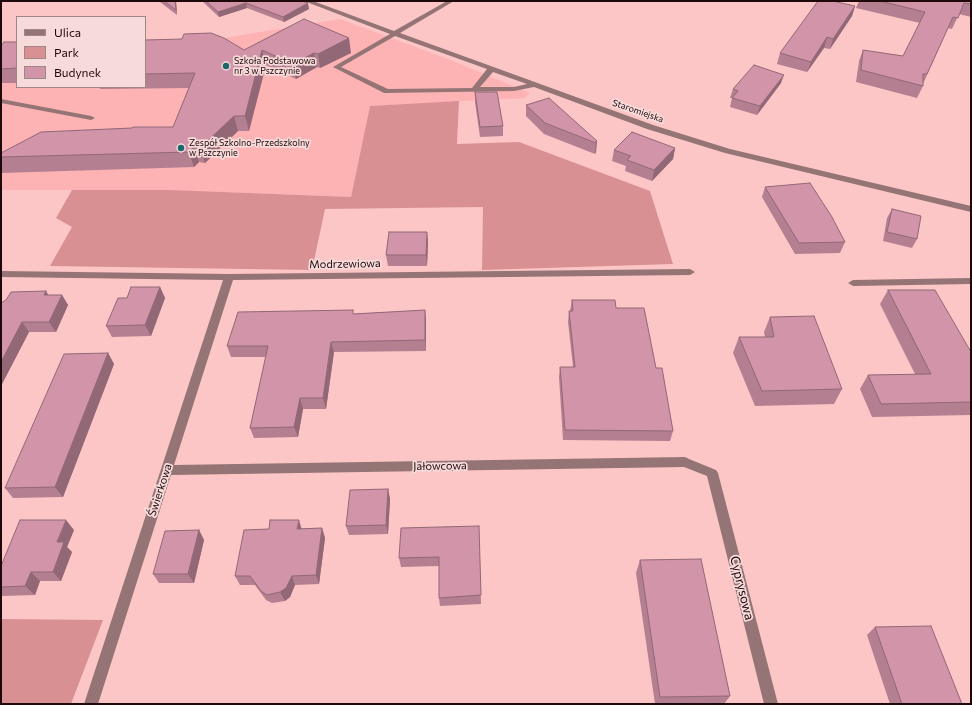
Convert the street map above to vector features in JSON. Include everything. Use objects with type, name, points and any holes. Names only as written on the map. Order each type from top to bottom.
[{"type":"street","name":"Staromiejska","points":[[307,1],[650,127],[728,151],[971,209]]},
{"type":"street","points":[[451,1],[336,68],[387,91],[514,89],[534,85]]},
{"type":"street","points":[[475,89],[491,69]]},
{"type":"street","points":[[1,101],[91,118]]},
{"type":"street","name":"Modrzewiowa","points":[[1,274],[229,277],[690,272]]},
{"type":"street","name":"Świerkowa","points":[[91,704],[229,277]]},
{"type":"street","points":[[853,283],[971,282]]},
{"type":"street","name":"Jałowcowa","points":[[167,470],[685,462],[712,472]]},
{"type":"street","name":"Cyprysowa","points":[[712,472],[771,704]]},
{"type":"shaded area","name":"Zespół Szkolno-Przedszkolny w Pszczynie","points":[[340,19],[448,59],[530,93],[525,98],[370,106],[351,197],[171,190],[1,190],[1,46],[16,46],[16,88],[146,88],[146,86],[199,45],[230,37]]},
{"type":"green space","points":[[459,101],[457,144],[519,142],[650,191],[673,264],[482,270],[483,207],[325,209],[312,270],[50,266],[72,227],[56,218],[72,190],[171,190],[351,197],[370,106]]},
{"type":"green space","points":[[1,619],[103,620],[71,704],[1,704]]},
{"type":"building","points":[[164,1],[175,1],[176,10]]},
{"type":"building","points":[[206,1],[302,1],[308,3],[283,17],[246,3],[218,12]]},
{"type":"building","points":[[818,1],[833,1],[855,6],[833,39],[827,37],[811,62],[780,53]]},
{"type":"building","points":[[880,1],[971,1],[971,4],[964,3],[958,18],[953,17],[927,74],[923,74],[923,86],[861,70],[863,50],[903,56],[925,12]]},
{"type":"building","points":[[304,19],[349,38],[318,54],[314,53],[293,64],[262,50],[245,116],[234,116],[200,148],[194,147],[189,152],[1,157],[1,153],[41,132],[133,127],[173,127],[195,73],[146,74],[146,40],[182,39],[184,34],[211,33],[224,38],[244,50]]},
{"type":"building","points":[[4,42],[16,42],[16,68],[1,69],[1,46]]},
{"type":"building","points":[[754,65],[784,75],[760,106],[732,98],[738,91],[733,89]]},
{"type":"building","points":[[475,92],[497,92],[503,126],[480,127]]},
{"type":"building","points":[[549,98],[597,141],[596,143],[545,123],[526,105]]},
{"type":"building","points":[[632,132],[675,148],[654,170],[627,160],[631,156],[614,150]]},
{"type":"building","points":[[810,183],[832,217],[845,242],[799,243],[765,187]]},
{"type":"building","points":[[892,209],[921,216],[917,239],[887,232]]},
{"type":"building","points":[[389,232],[427,232],[426,255],[386,255]]},
{"type":"building","points":[[131,287],[160,287],[145,325],[106,326],[118,298],[127,298]]},
{"type":"building","points":[[888,290],[935,290],[971,352],[971,402],[881,404],[868,375],[931,374]]},
{"type":"building","points":[[46,291],[44,295],[62,295],[49,322],[22,322],[1,362],[1,303],[6,300],[11,292]]},
{"type":"building","points":[[572,300],[615,300],[616,308],[644,308],[656,368],[662,368],[673,431],[565,430],[560,367],[575,367],[569,311],[573,311]]},
{"type":"building","points":[[353,310],[353,314],[425,310],[425,340],[331,342],[323,398],[300,398],[294,427],[250,428],[268,346],[227,346],[238,312]]},
{"type":"building","points":[[814,316],[842,389],[762,391],[739,337],[774,337],[770,317]]},
{"type":"building","points":[[108,353],[55,487],[5,488],[64,354]]},
{"type":"building","points":[[388,489],[386,525],[346,526],[350,490]]},
{"type":"building","points":[[20,520],[66,520],[57,542],[64,542],[53,572],[31,572],[25,586],[1,587],[1,566]]},
{"type":"building","points":[[270,520],[299,520],[297,529],[322,528],[316,575],[292,576],[286,588],[280,592],[267,595],[261,591],[250,576],[235,576],[244,530],[269,529]]},
{"type":"building","points":[[479,526],[481,595],[439,598],[439,557],[399,558],[401,528]]},
{"type":"building","points":[[199,530],[188,574],[153,574],[165,531]]},
{"type":"building","points":[[701,559],[730,696],[660,697],[640,560]]},
{"type":"building","points":[[931,626],[962,704],[902,704],[875,627]]},
{"type":"place","name":"Szkoła Podstawowa nr 3 w Pszczynie","points":[[226,66]]},
{"type":"place","name":"Zespół Szkolno-Przedszkolny w Pszczynie","points":[[181,148]]}]
